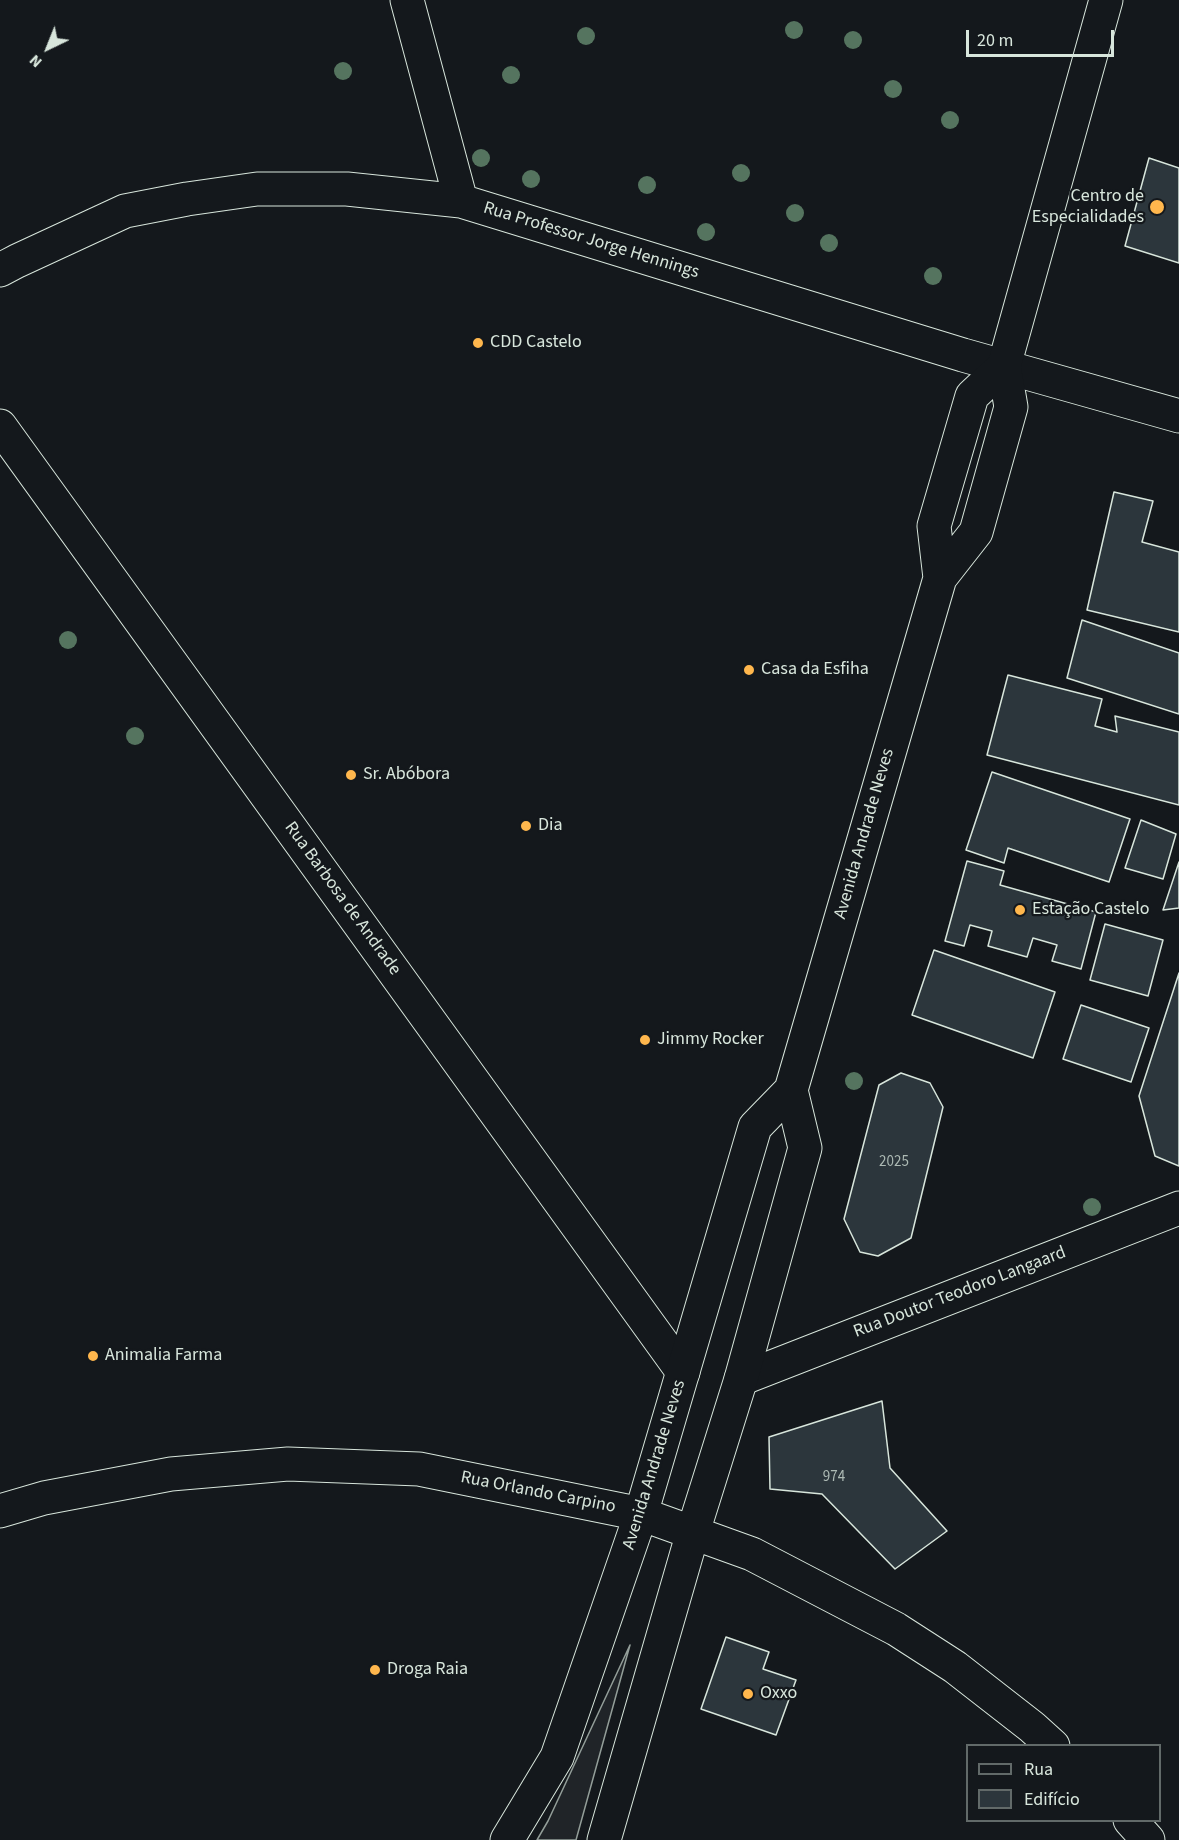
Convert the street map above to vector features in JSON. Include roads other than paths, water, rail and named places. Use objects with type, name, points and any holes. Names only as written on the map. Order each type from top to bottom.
[{"type":"main road","points":[[407,0],[461,201]]},
{"type":"main road","points":[[1004,366],[1106,0]]},
{"type":"main road","name":"Rua Professor Jorge Hennings","points":[[0,270],[125,211],[187,199],[257,189],[347,189],[461,201],[1179,417]]},
{"type":"main road","name":"Avenida Andrade Neves","points":[[507,1840],[557,1757],[641,1514],[755,1127],[791,1090],[940,578],[934,526],[972,396],[1004,366]]},
{"type":"main road","name":"Rua Barbosa de Andrade","points":[[0,426],[683,1372]]},
{"type":"main road","name":"Avenida Andrade Neves","points":[[604,1840],[693,1532],[741,1379],[805,1148],[791,1090]]},
{"type":"main road","name":"Rua Doutor Teodoro Langaard","points":[[741,1379],[1179,1208]]},
{"type":"main road","name":"Rua Orlando Carpino","points":[[0,1511],[44,1498],[171,1474],[288,1464],[419,1469],[641,1514],[752,1554],[896,1629],[955,1667],[1051,1744]]},
{"type":"main road","points":[[1131,1822],[1148,1840]]},
{"type":"place","name":"Centro de Especialidades","points":[[1157,207]]},
{"type":"place","name":"CDD Castelo","points":[[478,343]]},
{"type":"place","name":"Casa da Esfiha","points":[[749,670]]},
{"type":"place","name":"Sr. Abóbora","points":[[351,775]]},
{"type":"place","name":"Dia","points":[[526,826]]},
{"type":"place","name":"Estação Castelo","points":[[1020,910]]},
{"type":"place","name":"Jimmy Rocker","points":[[645,1040]]},
{"type":"place","name":"Animalia Farma","points":[[93,1356]]},
{"type":"place","name":"Droga Raia","points":[[375,1670]]},
{"type":"place","name":"Oxxo","points":[[748,1694]]}]
